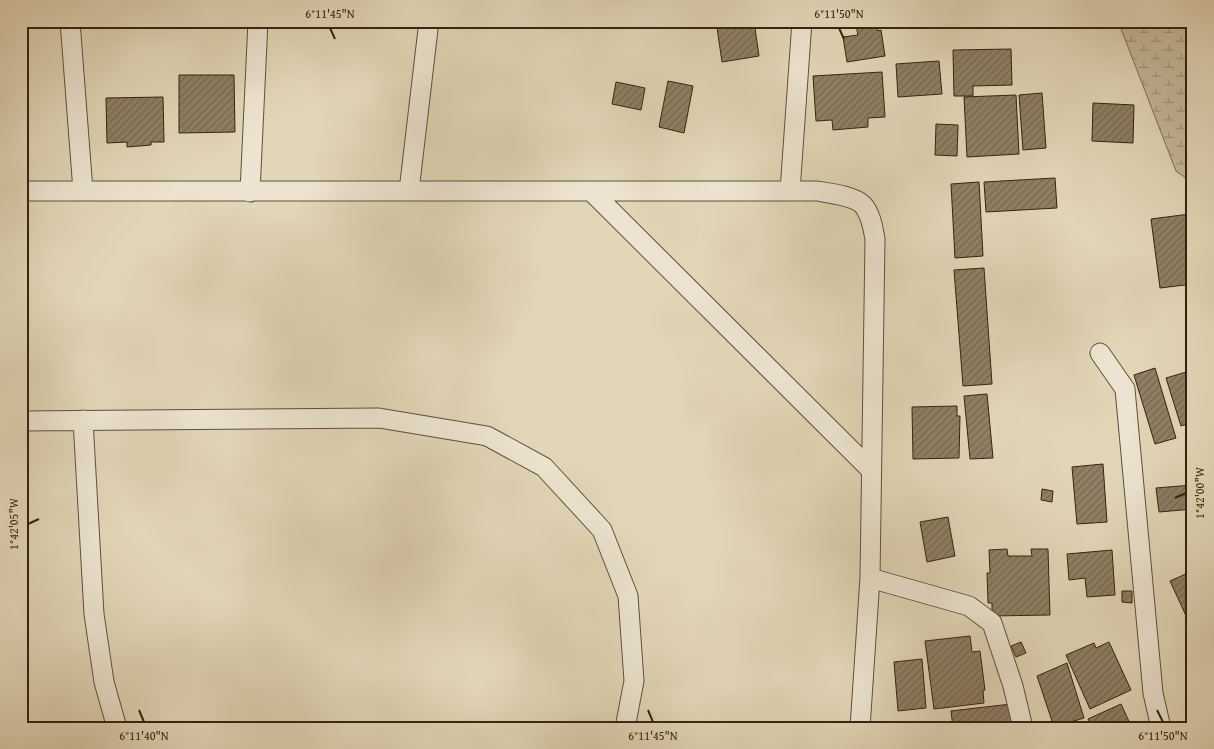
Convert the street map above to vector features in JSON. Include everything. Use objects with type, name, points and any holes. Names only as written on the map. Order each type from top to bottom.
[{"type":"street","points":[[70,21],[83,191]]},
{"type":"street","points":[[250,192],[258,21]]},
{"type":"street","points":[[409,191],[429,21]]},
{"type":"street","points":[[790,191],[802,21]]},
{"type":"street","points":[[21,191],[817,191],[840,194],[863,204],[872,223],[875,239],[870,578],[860,728]]},
{"type":"street","points":[[591,191],[871,470]]},
{"type":"street","points":[[1100,353],[1125,389],[1153,693],[1161,728]]},
{"type":"street","points":[[21,421],[379,418],[487,436],[544,467],[602,530],[628,596],[634,681],[629,727]]},
{"type":"street","points":[[82,420],[94,614],[104,682],[117,728]]},
{"type":"street","points":[[870,578],[969,606],[992,622],[1013,686],[1024,728]]},
{"type":"green space","points":[[1118,21],[1193,21],[1193,183],[1176,171]]},
{"type":"building","points":[[716,21],[754,21],[759,56],[722,62]]},
{"type":"building","points":[[876,21],[878,31],[881,30],[885,56],[847,62],[843,37],[858,35],[856,25]]},
{"type":"building","points":[[1011,49],[1012,85],[973,86],[973,96],[954,96],[953,50]]},
{"type":"building","points":[[939,61],[942,94],[898,97],[896,64]]},
{"type":"building","points":[[882,72],[885,117],[868,118],[868,127],[833,130],[832,120],[816,121],[813,76]]},
{"type":"building","points":[[179,75],[234,75],[235,132],[179,133]]},
{"type":"building","points":[[668,81],[693,86],[684,133],[659,127]]},
{"type":"building","points":[[616,82],[645,88],[641,110],[612,104]]},
{"type":"building","points":[[1042,93],[1046,148],[1023,150],[1019,95]]},
{"type":"building","points":[[1016,95],[1019,154],[967,157],[964,97]]},
{"type":"building","points":[[163,97],[164,142],[151,142],[151,145],[127,147],[127,142],[107,143],[106,98]]},
{"type":"building","points":[[1093,103],[1134,105],[1133,143],[1092,141]]},
{"type":"building","points":[[936,124],[958,125],[957,156],[935,155]]},
{"type":"building","points":[[1055,178],[1057,208],[986,212],[984,182]]},
{"type":"building","points":[[979,182],[983,256],[955,258],[951,184]]},
{"type":"building","points":[[1190,214],[1193,235],[1193,284],[1160,288],[1151,219]]},
{"type":"building","points":[[984,268],[992,384],[963,386],[954,270]]},
{"type":"building","points":[[1155,368],[1176,438],[1155,444],[1134,375]]},
{"type":"building","points":[[1193,370],[1193,422],[1181,426],[1166,378]]},
{"type":"building","points":[[987,394],[993,458],[970,459],[964,396]]},
{"type":"building","points":[[957,406],[957,416],[960,416],[959,458],[913,459],[912,407]]},
{"type":"building","points":[[1103,464],[1107,522],[1077,524],[1072,467]]},
{"type":"building","points":[[1193,485],[1193,509],[1159,512],[1156,488]]},
{"type":"building","points":[[1042,489],[1053,491],[1052,502],[1041,500]]},
{"type":"building","points":[[948,517],[955,556],[927,562],[920,522]]},
{"type":"building","points":[[1007,549],[1008,556],[1032,556],[1031,549],[1048,549],[1050,615],[992,616],[992,603],[988,603],[987,573],[990,573],[989,550]]},
{"type":"building","points":[[1112,550],[1115,595],[1087,597],[1085,578],[1069,580],[1067,554]]},
{"type":"building","points":[[1188,573],[1193,583],[1193,631],[1170,581]]},
{"type":"building","points":[[1122,591],[1132,591],[1132,603],[1122,602]]},
{"type":"building","points":[[970,636],[972,652],[980,651],[985,690],[983,691],[984,703],[934,709],[925,641]]},
{"type":"building","points":[[1021,642],[1026,653],[1016,657],[1011,646]]},
{"type":"building","points":[[1109,642],[1131,690],[1090,709],[1066,655],[1094,643],[1096,648]]},
{"type":"building","points":[[922,659],[926,708],[898,711],[894,662]]},
{"type":"building","points":[[1067,663],[1084,718],[1054,727],[1037,676]]},
{"type":"building","points":[[1011,704],[1014,728],[953,728],[951,711]]},
{"type":"building","points":[[1121,704],[1132,728],[1092,728],[1088,719]]}]
